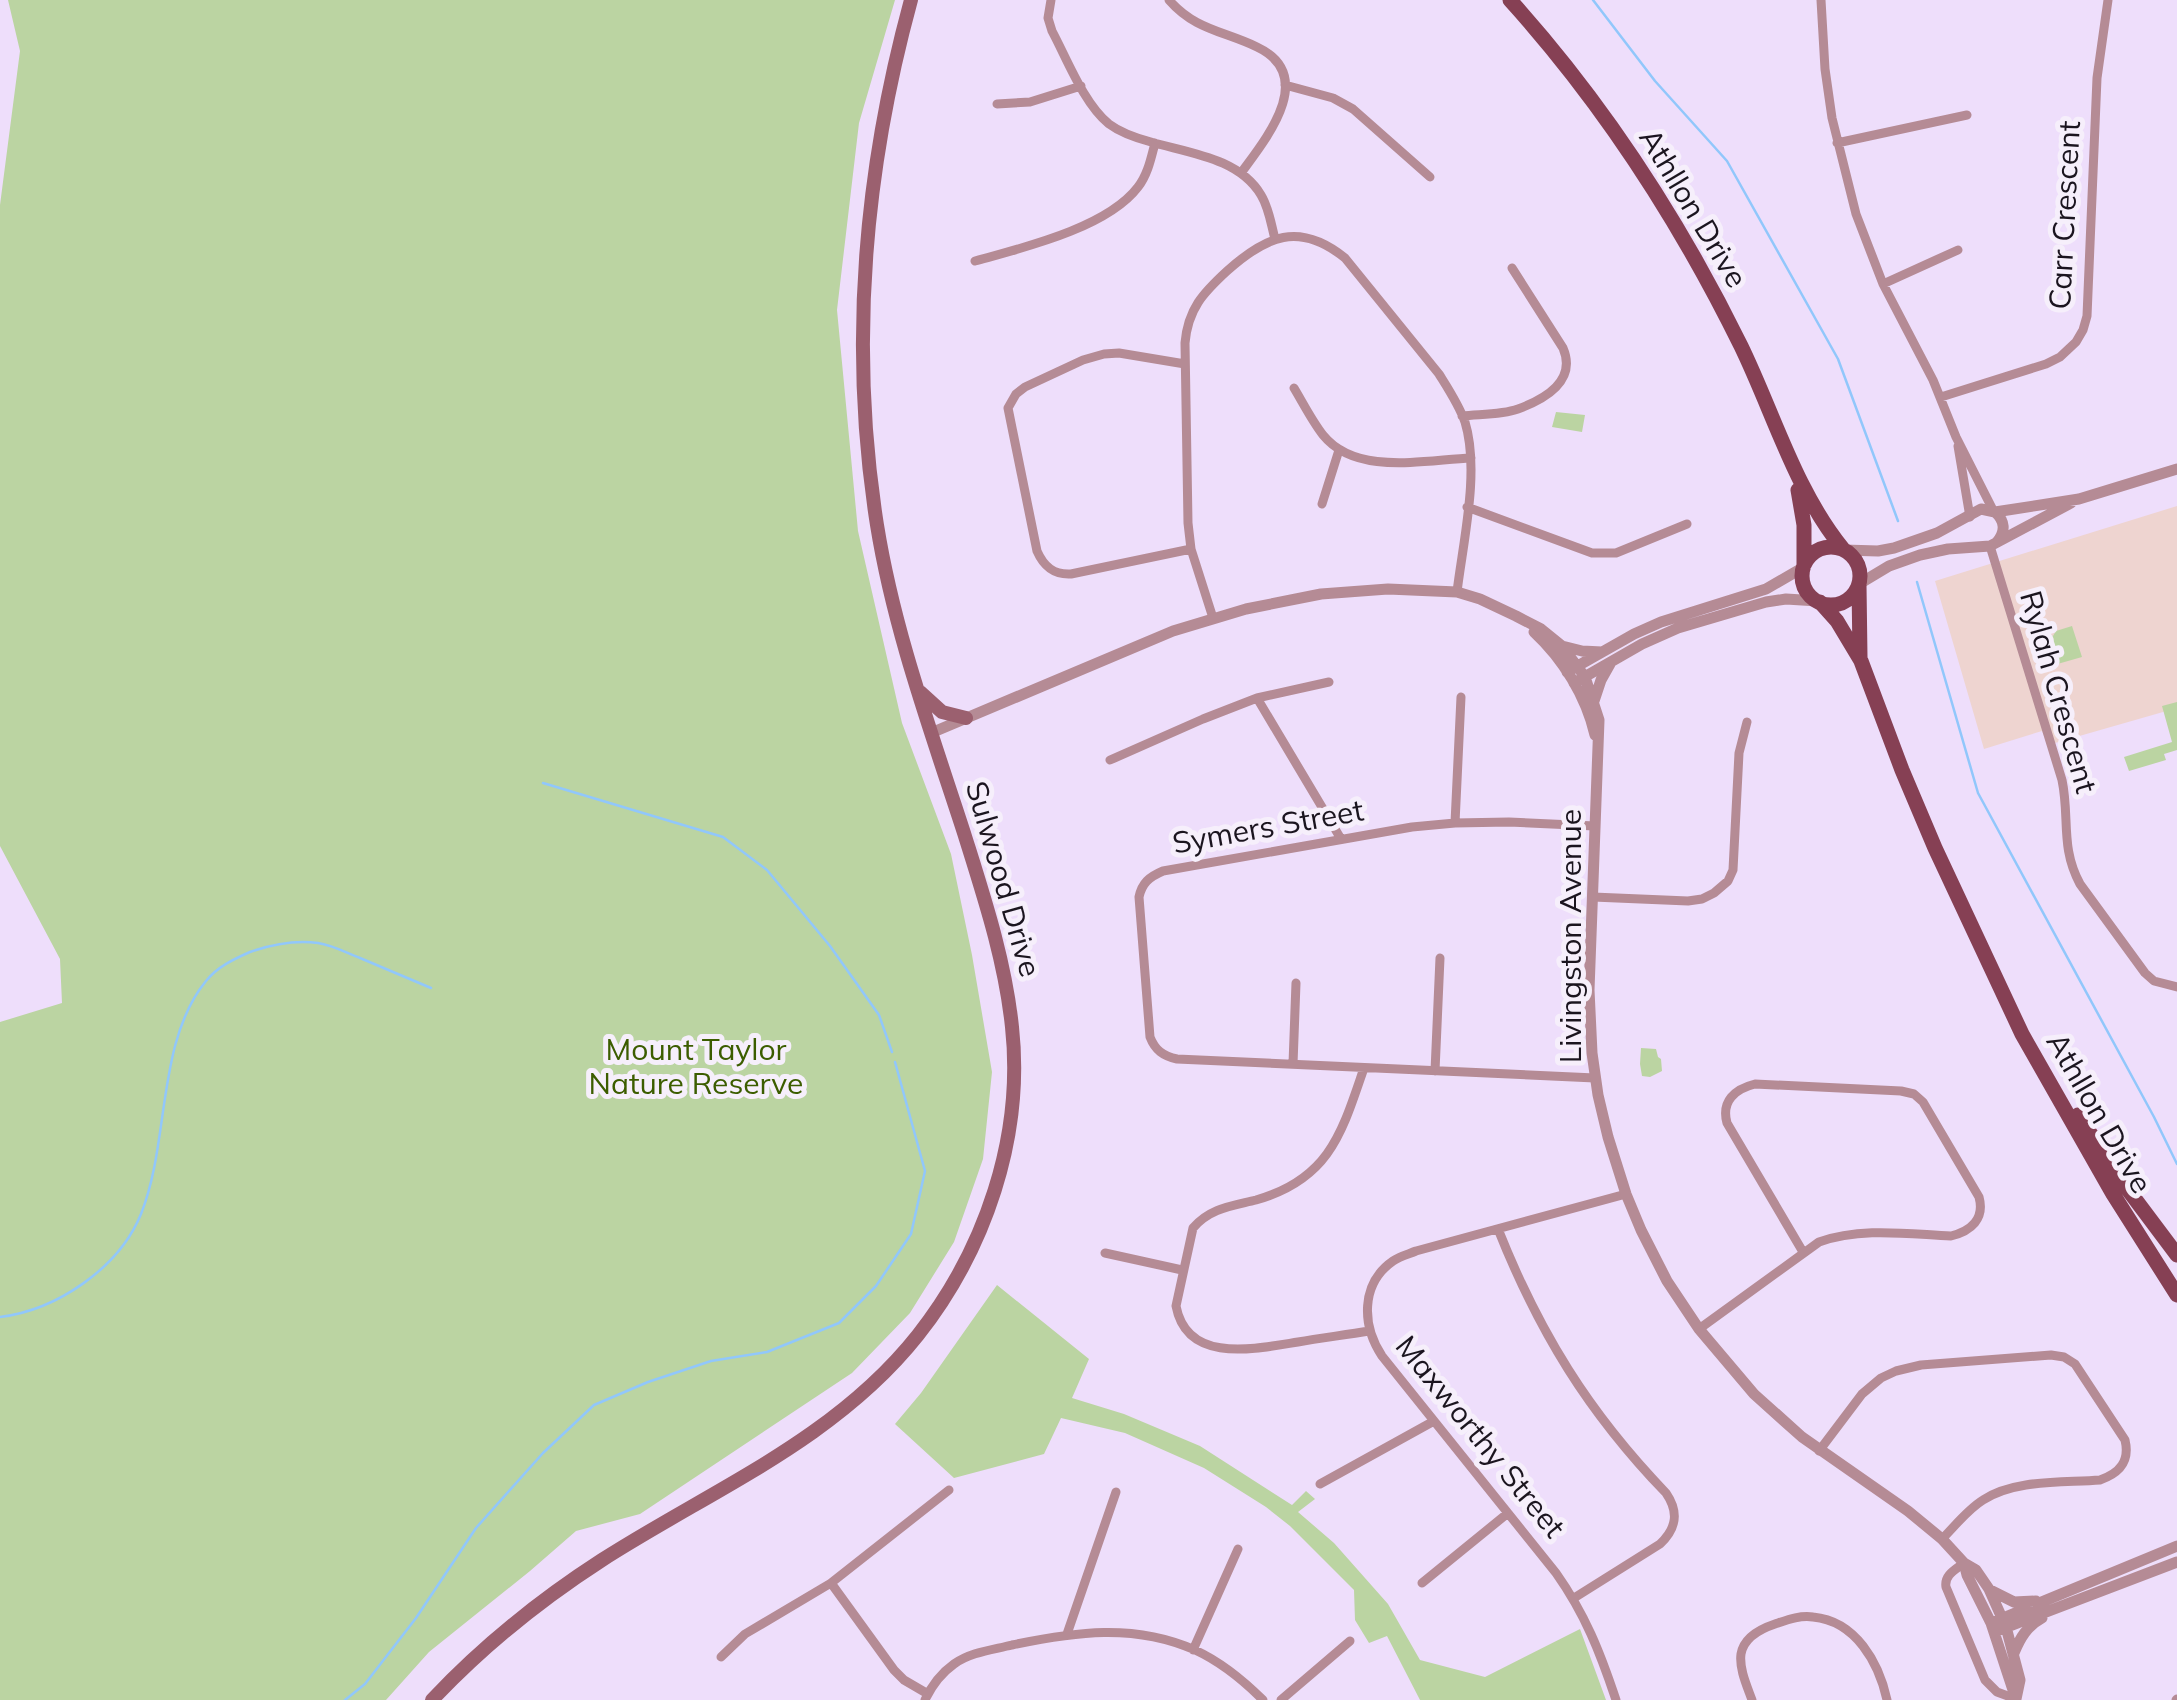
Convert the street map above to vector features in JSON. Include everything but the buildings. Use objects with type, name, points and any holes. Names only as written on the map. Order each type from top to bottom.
[{"type":"main road","name":"Sulwood Drive","points":[[432,1700],[502,1634],[601,1560],[780,1455],[837,1415],[887,1370],[917,1336],[964,1264],[990,1206],[1006,1146],[1014,1078],[1013,1033],[1002,964],[992,920],[916,688],[891,598],[866,437],[862,320],[870,200],[879,140],[911,0]]},
{"type":"main road","name":"Athllon Drive","points":[[1510,0],[1578,82],[1661,201],[1742,349],[1820,520],[1844,550]]},
{"type":"main road","name":"Athllon Drive","points":[[1794,467],[1804,525],[1804,566]]},
{"type":"main road","points":[[1820,549],[1844,550],[1858,564],[1859,584],[1843,602],[1819,602],[1804,586],[1804,566],[1820,549]]},
{"type":"main road","name":"Athllon Drive","points":[[1859,584],[1861,661]]},
{"type":"main road","name":"Athllon Drive","points":[[1819,602],[1843,630],[1861,661],[1935,848],[2022,1034],[2113,1194],[2174,1291]]},
{"type":"main road","points":[[916,688],[942,712],[966,718]]},
{"type":"main road","name":"Athllon Drive","points":[[2010,1006],[2085,1127],[2177,1255]]},
{"type":"street","points":[[1050,0],[1048,18],[1052,31],[1094,109],[1104,120],[1118,130],[1242,173],[1259,191],[1275,239]]},
{"type":"street","points":[[1169,0],[1202,27],[1268,53],[1283,73],[1282,110],[1276,125],[1242,173]]},
{"type":"street","points":[[1821,0],[1825,69],[1837,142],[1856,214],[1883,284],[1940,396],[1956,437],[1994,512],[2002,519],[2004,529],[1990,544]]},
{"type":"street","name":"Carr Crescent","points":[[1940,396],[2046,364],[2066,352],[2084,330],[2097,78],[2108,0]]},
{"type":"street","points":[[1285,85],[1333,98],[1353,110],[1430,177]]},
{"type":"street","points":[[998,104],[1030,102],[1081,86]]},
{"type":"street","points":[[1837,142],[1967,115]]},
{"type":"street","points":[[974,262],[1058,237],[1115,208],[1140,186],[1156,143]]},
{"type":"street","points":[[1213,618],[1191,549],[1188,523],[1186,325],[1202,294],[1250,250],[1275,239],[1301,237],[1318,241],[1345,258],[1452,394],[1462,416],[1471,458],[1457,592]]},
{"type":"street","points":[[1883,284],[1958,250]]},
{"type":"street","points":[[1462,416],[1516,409],[1536,401],[1559,384],[1567,372],[1564,348],[1512,268]]},
{"type":"street","points":[[1185,364],[1119,353],[1097,355],[1025,386],[1008,408],[1037,551],[1048,568],[1072,574],[1191,549]]},
{"type":"street","points":[[1294,388],[1322,434],[1338,450],[1367,462],[1471,458]]},
{"type":"street","points":[[1956,437],[1969,538],[1990,544]]},
{"type":"street","points":[[1322,504],[1338,450]]},
{"type":"street","points":[[1859,584],[1904,560],[1990,544],[2080,499],[2177,468]]},
{"type":"street","points":[[1844,550],[1894,548],[1938,533],[1981,509],[1994,512],[2080,499]]},
{"type":"street","points":[[1467,507],[1592,554],[1616,553],[1686,524]]},
{"type":"street","name":"Rylah Crescent","points":[[1990,544],[2062,780],[2067,851],[2072,868],[2146,974],[2154,981],[2177,987]]},
{"type":"street","points":[[1576,674],[1662,622],[1766,588],[1804,566]]},
{"type":"street","name":"Livingston Avenue","points":[[930,732],[1173,631],[1277,602],[1343,591],[1410,588],[1457,592],[1516,616],[1562,646],[1594,700],[1600,734],[1589,999],[1595,1078],[1626,1194],[1658,1264],[1699,1329],[1754,1394],[1819,1451],[1908,1510],[1976,1570],[1988,1589],[2016,1699]]},
{"type":"street","points":[[1562,646],[1607,656],[1678,628],[1766,602],[1819,602]]},
{"type":"street","name":"Livingston Avenue","points":[[1516,616],[1576,674],[1593,726],[1598,765]]},
{"type":"street","points":[[1594,700],[1607,656]]},
{"type":"street","points":[[1110,760],[1257,698],[1329,682]]},
{"type":"street","points":[[1455,822],[1461,697]]},
{"type":"street","points":[[1257,698],[1342,839]]},
{"type":"street","points":[[1592,897],[1688,901],[1714,894],[1724,886],[1733,870],[1739,753],[1748,722]]},
{"type":"street","name":"Symers Street","points":[[1595,826],[1455,822],[1412,827],[1162,871],[1144,883],[1139,897],[1150,1037],[1159,1052],[1177,1059],[1595,1078]]},
{"type":"street","points":[[1435,1071],[1440,958]]},
{"type":"street","points":[[1293,1064],[1296,983]]},
{"type":"street","points":[[1364,1068],[1342,1131],[1319,1165],[1282,1190],[1218,1209],[1201,1219],[1189,1239],[1176,1300],[1178,1318],[1188,1334],[1212,1347],[1264,1348],[1369,1331]]},
{"type":"street","points":[[1699,1329],[1819,1242],[1874,1232],[1951,1236],[1962,1234],[1975,1224],[1982,1206],[1979,1197],[1923,1102],[1914,1094],[1756,1084],[1731,1096],[1724,1114],[1727,1123],[1803,1252]]},
{"type":"street","name":"Maxworthy Street","points":[[1616,1700],[1589,1626],[1574,1598],[1382,1356],[1369,1331],[1366,1307],[1379,1277],[1391,1262],[1416,1251],[1626,1194]]},
{"type":"street","points":[[1498,1229],[1528,1300],[1566,1368],[1612,1432],[1666,1493],[1676,1514],[1674,1525],[1660,1544],[1574,1598]]},
{"type":"street","points":[[1105,1253],[1182,1270]]},
{"type":"street","points":[[1819,1451],[1868,1388],[1896,1371],[1921,1365],[2051,1355],[2075,1364],[2125,1440],[2124,1464],[2112,1476],[2100,1480],[1998,1492],[1982,1500],[1942,1538]]},
{"type":"street","points":[[1320,1484],[1434,1422]]},
{"type":"street","points":[[722,1657],[745,1634],[831,1582],[949,1490]]},
{"type":"street","points":[[1067,1634],[1116,1492]]},
{"type":"street","points":[[1422,1583],[1508,1514]]},
{"type":"street","points":[[1999,1625],[2047,1599],[2177,1546]]},
{"type":"street","points":[[1194,1650],[1238,1549]]},
{"type":"street","points":[[1999,1625],[2058,1608],[2177,1562]]},
{"type":"street","points":[[1964,1563],[1946,1579],[1946,1588],[1985,1680],[1998,1692],[2016,1699]]},
{"type":"street","name":"Livingston Avenue","points":[[1964,1563],[1967,1575],[2014,1654],[2020,1680],[2016,1699]]},
{"type":"street","points":[[831,1582],[894,1670],[926,1697],[942,1673],[981,1652],[1067,1634],[1124,1633],[1194,1650],[1226,1668],[1264,1700]]},
{"type":"street","points":[[1988,1589],[2014,1602],[2047,1599]]},
{"type":"street","points":[[2014,1654],[2026,1629],[2058,1608]]},
{"type":"street","points":[[1752,1700],[1740,1659],[1745,1643],[1763,1628],[1810,1616],[1830,1621],[1860,1642],[1880,1672],[1887,1700]]},
{"type":"street","points":[[1281,1700],[1350,1640]]},
{"type":"shaded area","points":[[2177,506],[2177,708],[2048,745],[2042,731],[1984,749],[1935,581]]},
{"type":"green space","name":"Mount Taylor Nature Reserve","points":[[8,0],[895,0],[859,123],[837,310],[858,531],[902,723],[951,854],[972,955],[992,1072],[983,1159],[954,1242],[910,1313],[852,1373],[640,1514],[576,1531],[429,1652],[386,1700],[0,1700],[0,1022],[62,1003],[60,959],[0,846],[0,205],[20,51]]},
{"type":"green space","points":[[1556,412],[1585,415],[1582,432],[1552,427]]},
{"type":"green space","points":[[2072,626],[2082,657],[2040,669],[2031,639],[2047,633],[2053,636],[2056,631]]},
{"type":"green space","points":[[2177,702],[2177,750],[2164,754],[2166,760],[2129,771],[2124,757],[2172,742],[2162,706]]},
{"type":"green space","points":[[1641,1048],[1656,1049],[1662,1071],[1642,1076]]},
{"type":"green space","points":[[997,1285],[1089,1359],[1072,1398],[1124,1414],[1200,1446],[1292,1505],[1306,1491],[1315,1499],[1298,1512],[1334,1543],[1388,1604],[1420,1660],[1485,1677],[1580,1629],[1606,1700],[1420,1700],[1387,1636],[1369,1643],[1355,1620],[1354,1590],[1290,1526],[1204,1468],[1125,1433],[1061,1418],[1044,1454],[954,1478],[895,1424]]},
{"type":"waterway","points":[[1593,0],[1655,81],[1727,161],[1838,359],[1898,521]]},
{"type":"waterway","points":[[1917,582],[1978,793],[2177,1164]]},
{"type":"waterway","points":[[543,783],[723,837],[767,870],[830,946],[879,1015],[892,1052]]},
{"type":"waterway","points":[[0,1317],[22,1313],[64,1296],[102,1268],[131,1234],[150,1186],[179,1033],[206,981],[221,968],[266,947],[318,943],[431,988]]},
{"type":"waterway","points":[[345,1700],[365,1684],[416,1618],[476,1528],[543,1453],[594,1405],[648,1382],[711,1361],[767,1352],[839,1323],[876,1286],[911,1234],[925,1171],[895,1062]]}]
